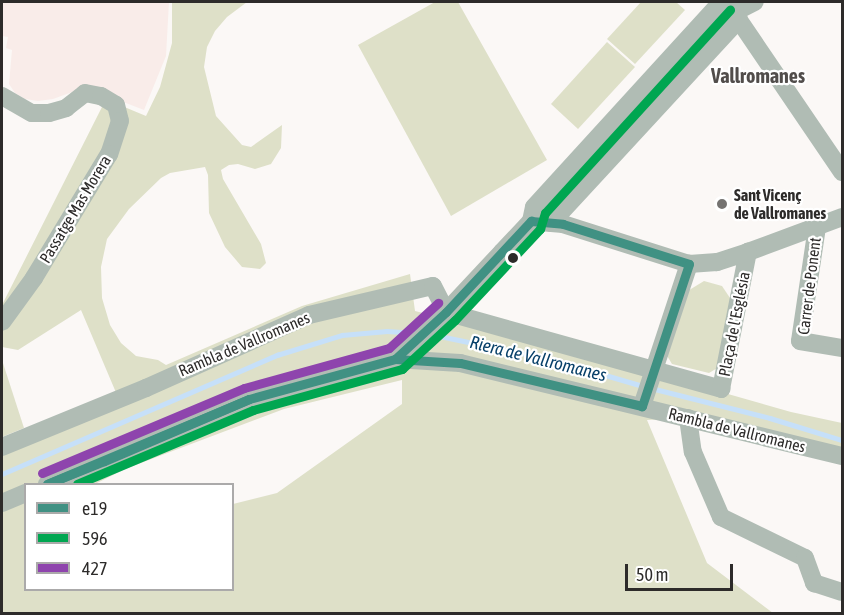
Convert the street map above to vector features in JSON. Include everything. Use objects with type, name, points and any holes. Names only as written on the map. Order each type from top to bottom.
[{"type":"street","points":[[395,359],[446,312],[531,221],[534,207],[730,9],[755,2]]},
{"type":"street","points":[[730,9],[843,172]]},
{"type":"street","points":[[551,223],[730,9]]},
{"type":"street","name":"Passatge Mas Morera","points":[[2,96],[32,113],[49,113],[66,108],[85,93],[100,96],[116,105],[120,121],[109,154],[34,278],[2,322]]},
{"type":"street","points":[[748,252],[843,217]]},
{"type":"street","points":[[531,221],[563,224],[689,264],[642,406]]},
{"type":"street","name":"Carrer de Ponent","points":[[817,227],[800,341],[843,348]]},
{"type":"street","name":"Plaça de l'Església","points":[[654,369],[721,389],[748,252],[717,262],[689,264]]},
{"type":"street","name":"Rambla de Vallromanes","points":[[2,447],[146,388],[309,315],[433,286],[446,312]]},
{"type":"street","points":[[446,312],[654,369]]},
{"type":"street","name":"Rambla de Vallromanes","points":[[49,483],[249,399],[395,359],[460,363],[843,456]]},
{"type":"street","points":[[688,418],[693,452],[721,517],[805,558],[814,583],[843,592]]},
{"type":"street","points":[[2,503],[24,494]]},
{"type":"shaded area","points":[[2,2],[169,2],[166,56],[144,110],[113,98],[75,91],[53,99],[38,101],[25,99],[15,93],[9,84],[12,50],[6,48],[8,37],[2,36]]},
{"type":"green space","points":[[172,2],[247,2],[227,17],[215,31],[207,47],[204,67],[216,116],[242,145],[251,147],[282,125],[281,148],[271,164],[255,169],[238,164],[229,165],[221,170],[223,179],[261,244],[266,263],[260,269],[242,267],[225,247],[209,213],[208,175],[205,167],[170,173],[161,178],[129,209],[107,239],[101,267],[102,298],[110,325],[121,343],[136,356],[158,360],[166,365],[302,306],[410,274],[415,311],[612,361],[791,412],[842,423],[842,462],[668,419],[647,420],[707,563],[773,613],[2,613],[2,452],[120,402],[81,310],[18,350],[2,347],[2,305],[104,103],[122,106],[146,116],[160,87],[172,43]]},
{"type":"green space","points":[[435,2],[458,2],[547,160],[451,216],[358,45]]},
{"type":"green space","points":[[641,2],[676,2],[685,10],[635,64],[607,39]]},
{"type":"green space","points":[[607,42],[635,67],[578,129],[551,104]]},
{"type":"green space","points":[[704,281],[722,286],[732,301],[719,367],[709,373],[672,364],[666,354],[686,292]]},
{"type":"green space","points":[[2,360],[24,428],[2,437]]},
{"type":"waterway","name":"Riera de Vallromanes","points":[[2,474],[277,355],[342,335],[387,331],[416,333]]},
{"type":"waterway","name":"Riera de Vallromanes","points":[[430,334],[554,360],[643,386]]},
{"type":"waterway","name":"Riera de Vallromanes","points":[[651,388],[770,418],[842,440]]},
{"type":"transit line","name":"596","points":[[79,483],[253,410],[402,369],[455,320],[540,229],[545,213],[730,10]]},
{"type":"transit line","name":"e19","points":[[531,221],[563,224],[689,264],[642,406],[460,363],[395,359],[446,312],[531,221]]},
{"type":"transit line","name":"427","points":[[42,473],[244,388],[389,348],[438,303]]},
{"type":"transit line","name":"e19","points":[[249,399],[395,359]]},
{"type":"transit line","name":"e19","points":[[49,483],[249,399]]},
{"type":"transit line","name":"e19","points":[[49,483],[249,399]]},
{"type":"place","name":"Sant Vicenç de Vallromanes","points":[[722,204]]},
{"type":"district","name":"Vallromanes","points":[[758,75]]}]
